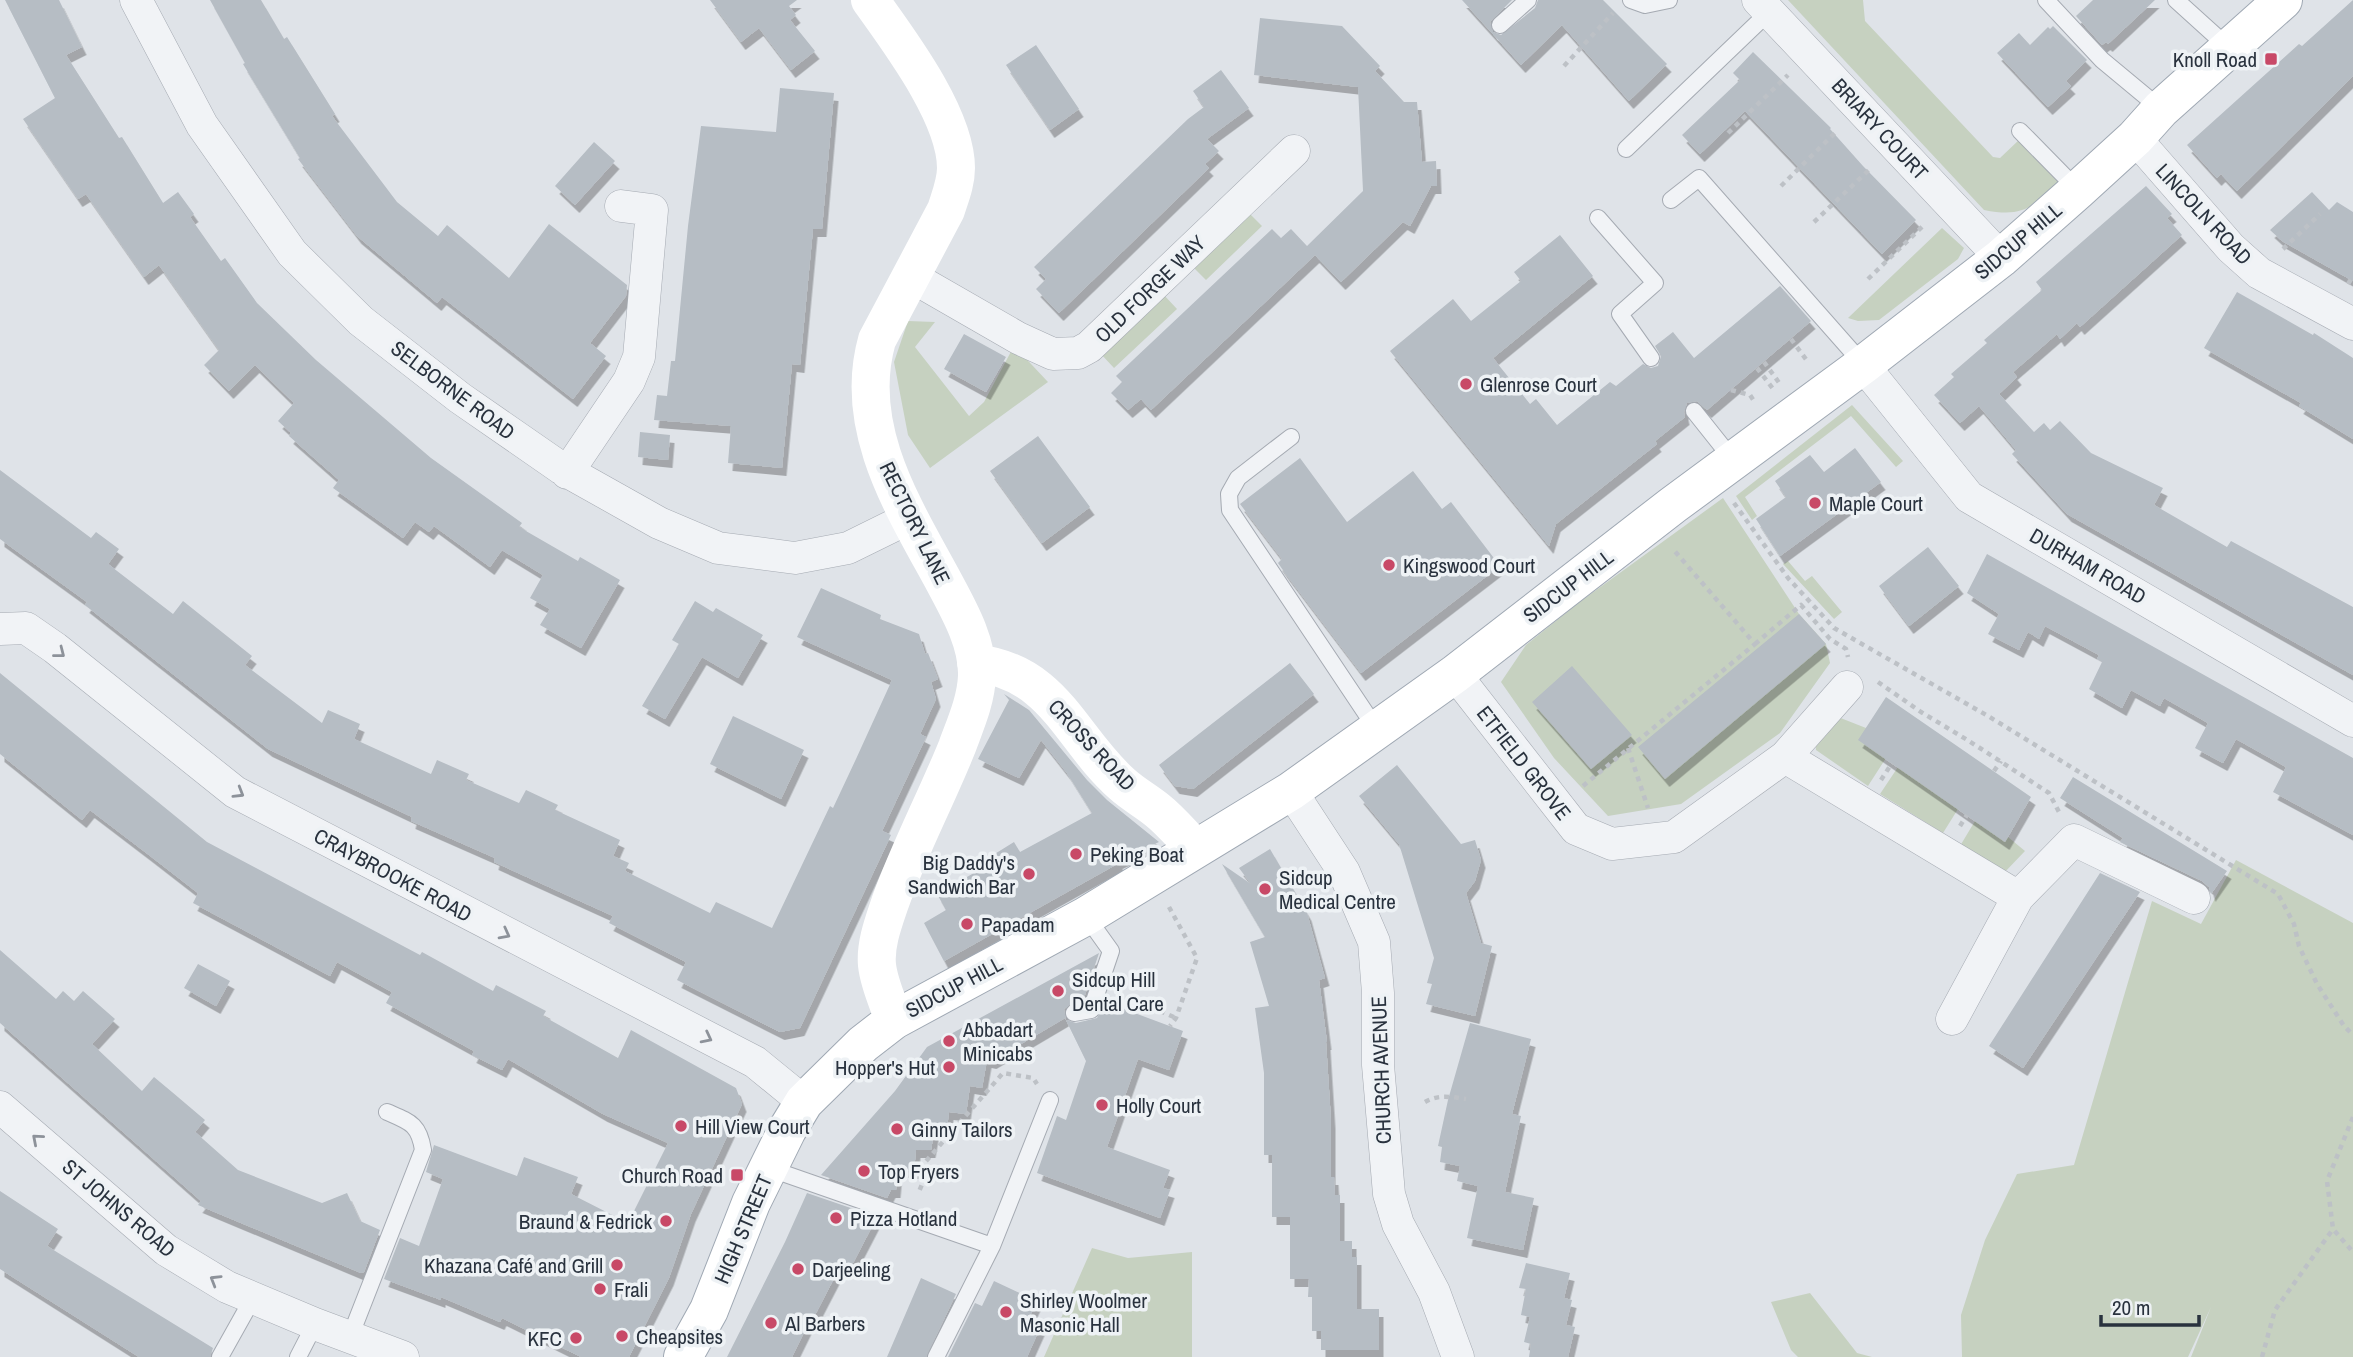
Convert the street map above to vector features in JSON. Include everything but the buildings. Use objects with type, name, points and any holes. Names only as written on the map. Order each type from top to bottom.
[{"type":"main road","name":"RECTORY LANE","points":[[870,0],[916,65],[949,133],[956,167],[953,190],[946,210],[877,340],[872,358],[870,385],[877,438],[884,466],[909,519],[958,608],[976,663],[976,687],[968,717],[881,929],[877,962],[882,987],[894,1020]]},
{"type":"main road","name":"SIDCUP HILL","points":[[804,1102],[863,1044],[894,1020],[1086,916],[1291,791],[1455,674],[2001,258],[2283,0]]},
{"type":"main road","name":"CROSS ROAD","points":[[976,663],[999,666],[1019,674],[1036,686],[1061,711],[1118,780],[1158,810],[1195,848]]},
{"type":"main road","name":"HIGH STREET","points":[[683,1357],[709,1310],[751,1203],[804,1102]]},
{"type":"street","name":"SELBORNE ROAD","points":[[136,0],[202,125],[292,253],[361,321],[460,398],[568,473],[659,523],[718,548],[795,558],[848,548],[909,519]]},
{"type":"street","name":"BRIARY COURT","points":[[1764,6],[2001,258]]},
{"type":"street","name":"LINCOLN ROAD","points":[[2135,138],[2231,248],[2263,275],[2353,324]]},
{"type":"street","name":"OLD FORGE WAY","points":[[912,277],[1018,338],[1053,354],[1078,353],[1089,348],[1294,151]]},
{"type":"street","points":[[568,473],[629,381],[639,357],[652,210],[621,206]]},
{"type":"street","name":"DURHAM ROAD","points":[[1863,365],[1969,497],[2353,721]]},
{"type":"street","name":"CRAYBROOKE ROAD","points":[[0,629],[26,628],[235,792],[755,1062],[804,1102]]},
{"type":"street","name":"ETFIELD GROVE","points":[[1455,674],[1576,829],[1612,844],[1674,837],[1785,757],[1856,676]]},
{"type":"street","points":[[1785,757],[2018,897]]},
{"type":"street","name":"CHURCH AVENUE","points":[[1291,791],[1344,872],[1374,942],[1380,1090],[1389,1195],[1398,1224],[1434,1293],[1458,1357]]},
{"type":"street","points":[[1952,1019],[2018,897],[2074,840],[2194,898]]},
{"type":"street","name":"ST JOHNS ROAD","points":[[0,1107],[166,1250],[227,1287],[397,1355]]},
{"type":"lane","points":[[1500,25],[1528,0]]},
{"type":"lane","points":[[1631,0],[1645,5],[1669,0]]},
{"type":"lane","points":[[2046,0],[2102,60],[2161,109]]},
{"type":"lane","points":[[2175,0],[2231,49]]},
{"type":"lane","points":[[1626,149],[1764,6]]},
{"type":"lane","points":[[2020,131],[2078,190]]},
{"type":"lane","points":[[1671,200],[1699,178],[1863,365]]},
{"type":"lane","points":[[1598,218],[1655,283],[1620,314],[1651,358]]},
{"type":"lane","points":[[1694,411],[1734,460]]},
{"type":"lane","points":[[1291,437],[1238,478],[1229,494],[1230,510],[1377,730]]},
{"type":"lane","points":[[1074,1013],[1091,1010],[1111,951],[1086,916]]},
{"type":"lane","points":[[936,1357],[992,1246],[1050,1100]]},
{"type":"lane","points":[[350,1337],[423,1150],[420,1134],[411,1123],[387,1112]]},
{"type":"lane","points":[[768,1168],[992,1246]]},
{"type":"lane","points":[[220,1357],[253,1298]]},
{"type":"lane","points":[[298,1357],[315,1324]]},
{"type":"path","points":[[1564,66],[1616,9]]},
{"type":"path","points":[[1728,133],[1810,54]]},
{"type":"path","points":[[1781,186],[1860,108]]},
{"type":"path","points":[[1814,222],[1895,144]]},
{"type":"path","points":[[1868,279],[1948,201]]},
{"type":"path","points":[[2263,275],[2286,244],[2320,214]]},
{"type":"path","points":[[1791,339],[1811,365]]},
{"type":"path","points":[[1764,362],[1783,389]]},
{"type":"path","points":[[1731,390],[1750,396],[1757,406]]},
{"type":"path","points":[[1742,515],[1788,578],[1834,628],[1988,716],[2278,894],[2294,924],[2299,946],[2318,984],[2344,1026],[2353,1035]]},
{"type":"path","points":[[1651,523],[1755,644]]},
{"type":"path","points":[[1559,806],[1801,605],[1830,639],[1846,649],[1856,676],[1921,712],[2049,793],[2074,840]]},
{"type":"path","points":[[1917,719],[1921,712]]},
{"type":"path","points":[[1628,748],[1658,839]]},
{"type":"path","points":[[1994,771],[2001,761]]},
{"type":"path","points":[[1151,876],[1197,958],[1176,1018],[1170,1026]]},
{"type":"path","points":[[1160,1011],[1176,1018]]},
{"type":"path","points":[[925,1177],[913,1176],[1003,1073],[1012,1074]]},
{"type":"path","points":[[1425,1102],[1434,1097],[1446,1096],[1466,1099]]},
{"type":"path","points":[[2353,1117],[2327,1181],[2333,1229],[2353,1252]]},
{"type":"path","points":[[2262,1357],[2275,1310],[2333,1229]]},
{"type":"green space","points":[[1788,0],[1863,0],[1865,21],[1993,157],[2000,158],[2020,139],[2062,183],[2034,204],[2018,211],[2009,213],[1984,210]]},
{"type":"green space","points":[[1247,211],[1262,226],[1206,280],[1191,265]]},
{"type":"green space","points":[[1942,228],[1964,248],[1958,259],[1879,320],[1858,321],[1848,318]]},
{"type":"green space","points":[[1163,294],[1177,309],[1114,368],[1100,353]]},
{"type":"green space","points":[[908,321],[935,322],[915,347],[969,416],[984,402],[1014,346],[1048,382],[930,468],[908,435],[894,362]]},
{"type":"green space","points":[[1852,405],[1903,461],[1896,467],[1851,416],[1745,497],[1757,516],[1752,520],[1736,496]]},
{"type":"green space","points":[[1723,498],[1799,614],[1826,644],[1830,663],[1780,733],[1681,804],[1608,816],[1554,758],[1501,682],[1526,645],[1577,604]]},
{"type":"green space","points":[[1788,561],[1805,581],[1812,576],[1842,612],[1834,619],[1783,564]]},
{"type":"green space","points":[[1838,717],[1866,728],[1886,758],[1868,786],[1816,750],[1815,739]]},
{"type":"green space","points":[[1898,767],[1958,809],[1943,833],[1880,794]]},
{"type":"green space","points":[[1975,821],[2005,841],[2008,837],[2025,851],[2003,874],[1960,846]]},
{"type":"green space","points":[[2236,860],[2353,923],[2353,1357],[2191,1357],[2211,1307],[2188,1357],[1962,1357],[1961,1315],[1985,1240],[2017,1174],[2074,1165],[2152,901],[2201,924]]},
{"type":"green space","points":[[1092,1248],[1128,1258],[1192,1252],[1192,1357],[1044,1357]]},
{"type":"green space","points":[[1810,1293],[1857,1353],[1872,1357],[1798,1357],[1791,1350],[1771,1302]]},
{"type":"place","name":"Knoll Road","points":[[2271,59]]},
{"type":"place","name":"Glenrose Court","points":[[1466,384]]},
{"type":"place","name":"Maple Court","points":[[1815,503]]},
{"type":"place","name":"Kingswood Court","points":[[1389,565]]},
{"type":"place","name":"Peking Boat","points":[[1076,854]]},
{"type":"place","name":"Big Daddy's Sandwich Bar","points":[[1029,874]]},
{"type":"place","name":"Sidcup Medical Centre","points":[[1265,889]]},
{"type":"place","name":"Papadam","points":[[967,924]]},
{"type":"place","name":"Sidcup Hill Dental Care","points":[[1058,991]]},
{"type":"place","name":"Abbadart Minicabs","points":[[949,1041]]},
{"type":"place","name":"Hopper's Hut","points":[[949,1067]]},
{"type":"place","name":"Holly Court","points":[[1102,1105]]},
{"type":"place","name":"Hill View Court","points":[[681,1126]]},
{"type":"place","name":"Ginny Tailors","points":[[897,1129]]},
{"type":"place","name":"Top Fryers","points":[[864,1171]]},
{"type":"place","name":"Church Road","points":[[737,1175]]},
{"type":"place","name":"Pizza Hotland","points":[[836,1218]]},
{"type":"place","name":"Braund & Fedrick","points":[[666,1221]]},
{"type":"place","name":"Khazana Café and Grill","points":[[617,1265]]},
{"type":"place","name":"Darjeeling","points":[[798,1269]]},
{"type":"place","name":"Frali","points":[[600,1289]]},
{"type":"place","name":"Shirley Woolmer Masonic Hall","points":[[1006,1312]]},
{"type":"place","name":"Al Barbers","points":[[771,1323]]},
{"type":"place","name":"Cheapsites","points":[[622,1336]]},
{"type":"place","name":"KFC","points":[[576,1338]]}]
